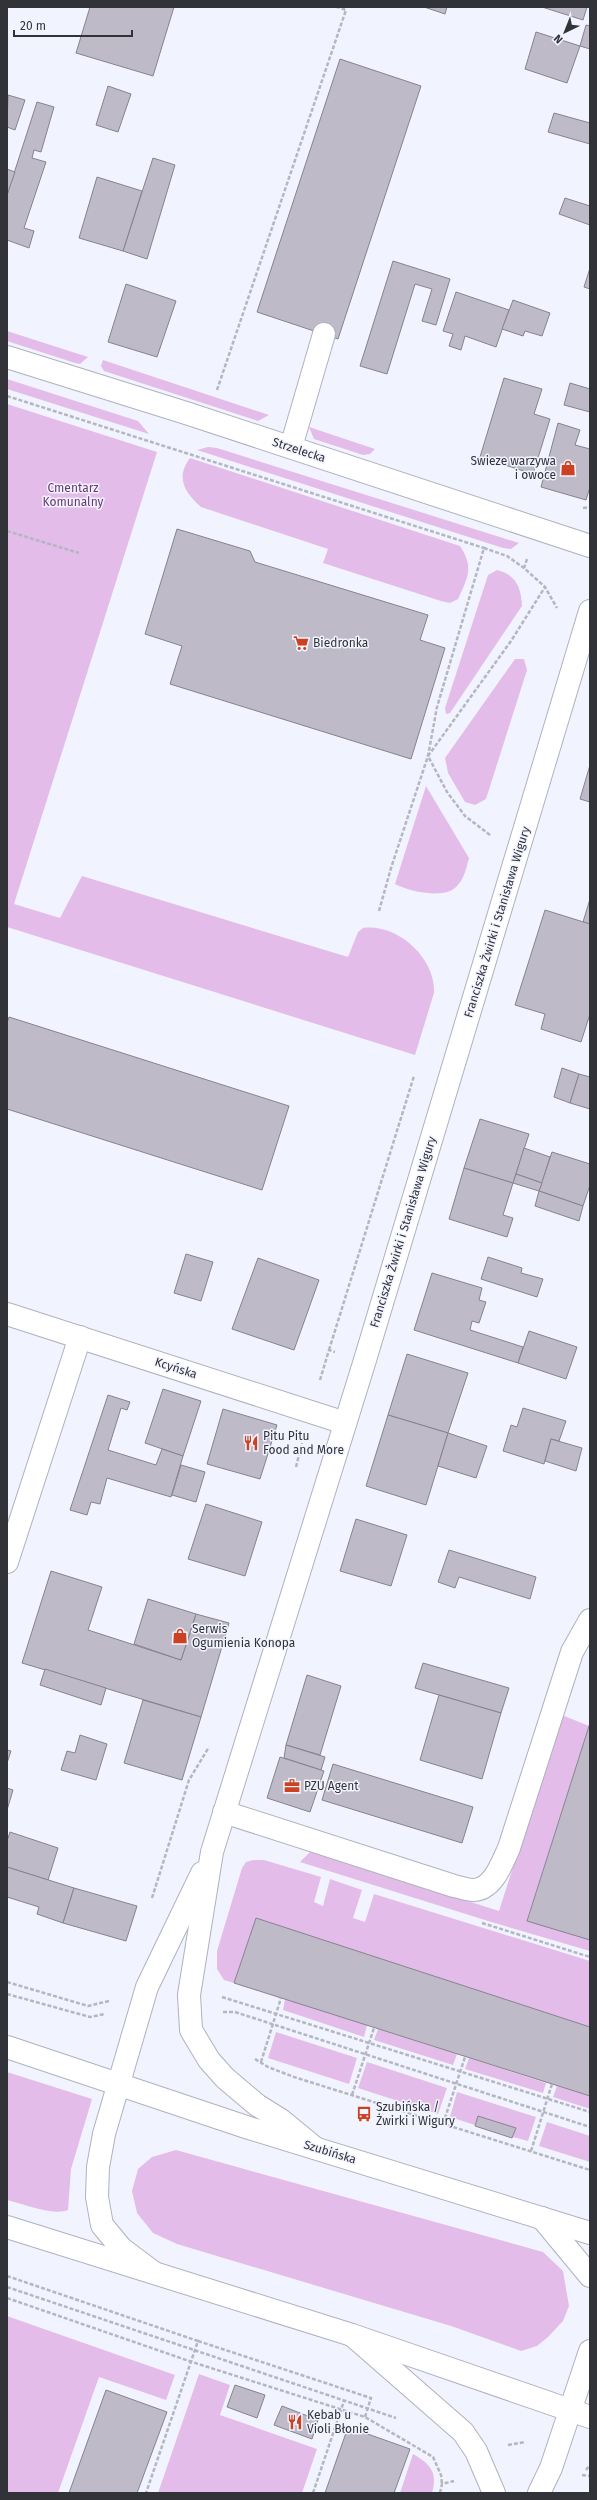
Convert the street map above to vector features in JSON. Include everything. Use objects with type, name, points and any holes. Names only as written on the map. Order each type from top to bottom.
[{"type":"street","points":[[291,447],[324,334]]},
{"type":"street","name":"Strzelecka","points":[[7,357],[291,447],[590,546]]},
{"type":"street","name":"Franciszka Żwirki i Stanisława Wigury","points":[[315,2148],[281,2120],[257,2105],[225,2078],[209,2060],[191,2030],[188,2015],[189,1995],[212,1852],[345,1423],[590,611]]},
{"type":"street","name":"Kcyńska","points":[[7,1314],[311,1410],[345,1423]]},
{"type":"street","points":[[7,1562],[80,1337]]},
{"type":"street","points":[[224,1812],[454,1886],[474,1890],[487,1884],[498,1872],[509,1848],[572,1652],[590,1620]]},
{"type":"street","name":"Franciszka Żwirki i Stanisława Wigury","points":[[120,2084],[147,1986],[212,1852]]},
{"type":"street","name":"Szubińska","points":[[7,2047],[315,2148],[590,2233]]},
{"type":"street","points":[[120,2084],[104,2134],[98,2167],[97,2197],[102,2225],[121,2248],[156,2274]]},
{"type":"street","points":[[542,2218],[590,2276]]},
{"type":"street","points":[[7,2227],[352,2335],[580,2415]]},
{"type":"street","points":[[352,2335],[463,2432],[476,2451],[494,2493]]},
{"type":"street","points":[[539,2493],[557,2450],[580,2415],[590,2351]]},
{"type":"path","points":[[216,390],[346,10],[337,7]]},
{"type":"path","points":[[7,396],[507,556],[524,568],[545,587],[558,610]]},
{"type":"path","points":[[524,568],[536,528]]},
{"type":"path","points":[[7,531],[79,553]]},
{"type":"path","points":[[379,911],[391,868],[428,756],[437,707],[484,548]]},
{"type":"path","points":[[428,756],[511,641],[545,587]]},
{"type":"path","points":[[428,756],[447,792],[465,816],[490,835]]},
{"type":"path","points":[[329,1350],[415,1073]]},
{"type":"path","points":[[293,1475],[311,1410]]},
{"type":"path","points":[[150,1902],[189,1780],[211,1743]]},
{"type":"path","points":[[7,1982],[88,2006],[117,1998],[141,2007]]},
{"type":"path","points":[[230,1998],[590,2112]]},
{"type":"path","points":[[261,2062],[274,2025],[281,1998]]},
{"type":"path","points":[[188,2015],[235,2012],[590,2127]]},
{"type":"path","points":[[352,2095],[374,2028]]},
{"type":"path","points":[[250,2056],[294,2077],[590,2170]]},
{"type":"path","points":[[443,2124],[465,2057]]},
{"type":"path","points":[[531,2151],[552,2084]]},
{"type":"path","points":[[7,2276],[371,2398],[365,2417]]},
{"type":"path","points":[[7,2287],[399,2420]]},
{"type":"path","points":[[7,2298],[192,2362],[365,2417],[433,2457],[441,2475],[442,2484]]},
{"type":"path","points":[[146,2493],[198,2341]]},
{"type":"path","points":[[313,2493],[344,2402]]},
{"type":"path","points":[[476,2451],[532,2441],[557,2450]]},
{"type":"green space","points":[[7,331],[88,357],[80,364],[75,363],[7,341]]},
{"type":"green space","points":[[103,360],[269,415],[258,421],[104,371],[101,366]]},
{"type":"green space","points":[[7,379],[138,421],[149,434],[7,389]]},
{"type":"green space","name":"Cmentarz Komunalny","points":[[7,404],[157,452],[14,904],[60,918],[82,876],[348,957],[358,932],[363,928],[376,928],[389,931],[401,937],[421,956],[429,967],[433,980],[434,993],[415,1055],[7,927]]},
{"type":"green space","points":[[309,427],[375,449],[370,454],[363,455],[314,439]]},
{"type":"green space","points":[[208,447],[217,448],[519,543],[511,549],[503,548],[197,450]]},
{"type":"green space","points":[[190,458],[460,546],[467,560],[468,572],[458,599],[450,603],[441,601],[323,563],[328,549],[201,507],[190,496],[184,485],[183,472]]},
{"type":"green space","points":[[497,570],[509,575],[517,583],[522,606],[450,713],[446,714],[445,708],[488,575]]},
{"type":"green space","points":[[515,659],[524,659],[527,670],[486,799],[475,805],[465,802],[448,773],[445,758]]},
{"type":"green space","points":[[426,786],[469,858],[464,874],[458,885],[449,891],[442,893],[425,893],[395,884]]},
{"type":"green space","points":[[562,1715],[589,1726],[527,1920],[590,1940],[590,1951],[488,1921],[300,1862],[311,1851],[499,1911]]},
{"type":"green space","points":[[253,1860],[264,1860],[321,1877],[314,1902],[323,1906],[330,1879],[362,1890],[353,1918],[365,1922],[374,1894],[590,1961],[590,2027],[256,1919],[234,1983],[224,1980],[217,1969],[217,1951],[242,1868],[246,1862]]},
{"type":"green space","points":[[285,1999],[367,2025],[364,2037],[283,2010]]},
{"type":"green space","points":[[378,2029],[457,2054],[453,2065],[374,2040]]},
{"type":"green space","points":[[276,2032],[357,2058],[349,2084],[268,2058]]},
{"type":"green space","points":[[469,2058],[546,2083],[543,2093],[465,2069]]},
{"type":"green space","points":[[367,2062],[447,2088],[438,2114],[358,2088]]},
{"type":"green space","points":[[7,2072],[92,2099],[71,2169],[68,2210],[54,2212],[46,2211],[7,2200]]},
{"type":"green space","points":[[557,2086],[590,2096],[590,2109],[553,2097]]},
{"type":"green space","points":[[457,2092],[536,2117],[528,2141],[513,2137],[515,2128],[479,2116],[475,2125],[450,2117]]},
{"type":"green space","points":[[547,2122],[590,2136],[590,2162],[539,2146]]},
{"type":"green space","points":[[176,2150],[543,2252],[563,2271],[569,2306],[563,2321],[537,2346],[521,2351],[451,2326],[177,2244],[153,2233],[137,2213],[132,2191],[138,2169],[152,2157]]},
{"type":"green space","points":[[7,2316],[175,2375],[166,2400],[99,2377],[58,2493],[7,2493]]},
{"type":"green space","points":[[199,2374],[230,2385],[220,2415],[317,2449],[302,2493],[158,2493]]},
{"type":"green space","points":[[413,2454],[424,2461],[431,2469],[434,2479],[432,2493],[400,2493]]},
{"type":"building","points":[[90,7],[174,7],[153,76],[76,53]]},
{"type":"building","points":[[424,7],[447,7],[445,14]]},
{"type":"building","points":[[542,7],[587,7],[583,20]]},
{"type":"building","points":[[586,25],[590,26],[590,49],[580,46]]},
{"type":"building","points":[[536,32],[580,46],[567,83],[525,69]]},
{"type":"building","points":[[340,59],[421,86],[338,339],[257,312]]},
{"type":"building","points":[[108,86],[131,94],[118,132],[96,125]]},
{"type":"building","points":[[8,95],[25,100],[15,130],[7,127]]},
{"type":"building","points":[[37,102],[54,107],[41,152],[34,150],[32,158],[46,162],[24,228],[34,231],[29,248],[7,240],[7,195]]},
{"type":"building","points":[[554,113],[590,123],[590,144],[548,132]]},
{"type":"building","points":[[153,158],[175,165],[147,259],[123,251]]},
{"type":"building","points":[[7,169],[15,172],[7,195]]},
{"type":"building","points":[[97,177],[142,191],[123,251],[79,238]]},
{"type":"building","points":[[565,198],[590,206],[590,225],[559,214]]},
{"type":"building","points":[[393,261],[450,279],[436,325],[422,321],[432,289],[415,284],[387,374],[360,366]]},
{"type":"building","points":[[590,268],[590,289],[584,287]]},
{"type":"building","points":[[126,284],[176,301],[157,357],[108,342]]},
{"type":"building","points":[[456,292],[509,310],[496,347],[465,336],[461,350],[449,346],[453,334],[443,331]]},
{"type":"building","points":[[513,300],[550,313],[542,336],[525,331],[523,336],[502,329]]},
{"type":"building","points":[[504,378],[542,389],[534,414],[550,419],[533,474],[480,457]]},
{"type":"building","points":[[570,383],[590,389],[590,412],[564,405]]},
{"type":"building","name":"Swieze warzywa i owoce","points":[[558,423],[580,430],[575,445],[590,449],[590,487],[586,500],[541,487]]},
{"type":"building","name":"Biedronka","points":[[177,529],[250,551],[255,562],[428,615],[420,640],[445,648],[411,759],[170,684],[182,646],[145,634]]},
{"type":"building","points":[[590,765],[590,802],[580,799]]},
{"type":"building","points":[[590,899],[590,924],[583,922]]},
{"type":"building","points":[[545,910],[590,924],[590,1014],[581,1042],[541,1029],[545,1014],[515,1005]]},
{"type":"building","points":[[9,1017],[289,1106],[262,1190],[7,1109],[7,1023]]},
{"type":"building","points":[[562,1068],[579,1074],[570,1103],[554,1097]]},
{"type":"building","points":[[579,1074],[590,1077],[590,1109],[570,1103]]},
{"type":"building","points":[[480,1119],[529,1134],[513,1183],[464,1168]]},
{"type":"building","points":[[524,1148],[550,1157],[542,1183],[516,1174]]},
{"type":"building","points":[[552,1152],[590,1164],[590,1185],[583,1206],[539,1191]]},
{"type":"building","points":[[464,1168],[513,1183],[503,1215],[513,1218],[507,1237],[449,1219]]},
{"type":"building","points":[[516,1174],[542,1183],[539,1191],[513,1183]]},
{"type":"building","points":[[539,1191],[583,1206],[579,1221],[535,1206]]},
{"type":"building","points":[[186,1254],[213,1262],[201,1301],[174,1293]]},
{"type":"building","points":[[488,1257],[522,1268],[521,1273],[543,1279],[537,1297],[481,1279]]},
{"type":"building","points":[[258,1258],[319,1280],[294,1350],[232,1329]]},
{"type":"building","points":[[432,1273],[482,1288],[479,1300],[486,1302],[479,1323],[472,1321],[470,1330],[523,1347],[518,1363],[414,1330]]},
{"type":"building","points":[[529,1331],[577,1347],[566,1379],[518,1363]]},
{"type":"building","points":[[407,1354],[468,1373],[448,1433],[388,1415]]},
{"type":"building","points":[[163,1389],[201,1401],[183,1456],[145,1443]]},
{"type":"building","points":[[108,1395],[130,1402],[127,1410],[121,1408],[108,1450],[156,1465],[162,1449],[183,1456],[171,1497],[107,1478],[100,1504],[91,1502],[87,1515],[70,1510]]},
{"type":"building","points":[[523,1408],[566,1421],[559,1441],[551,1439],[544,1464],[503,1451],[511,1425],[517,1427]]},
{"type":"building","points":[[223,1409],[277,1425],[260,1479],[207,1464]]},
{"type":"building","points":[[388,1415],[448,1433],[426,1505],[366,1486]]},
{"type":"building","points":[[448,1433],[487,1446],[476,1478],[438,1466]]},
{"type":"building","points":[[551,1439],[582,1448],[576,1471],[545,1461]]},
{"type":"building","points":[[181,1465],[205,1472],[196,1502],[172,1495]]},
{"type":"building","points":[[206,1504],[262,1522],[245,1576],[188,1559]]},
{"type":"building","points":[[356,1519],[407,1535],[391,1586],[340,1571]]},
{"type":"building","points":[[449,1550],[536,1577],[530,1599],[459,1577],[455,1588],[438,1582]]},
{"type":"building","points":[[51,1571],[102,1587],[88,1630],[181,1660],[196,1614],[229,1623],[201,1717],[22,1663]]},
{"type":"building","points":[[148,1599],[196,1614],[181,1660],[134,1644]]},
{"type":"building","points":[[423,1663],[509,1688],[501,1713],[415,1688]]},
{"type":"building","points":[[45,1669],[106,1688],[101,1705],[40,1685]]},
{"type":"building","points":[[307,1675],[341,1686],[320,1755],[286,1745]]},
{"type":"building","points":[[439,1695],[501,1713],[482,1779],[420,1760]]},
{"type":"building","points":[[143,1700],[201,1717],[182,1780],[124,1763]]},
{"type":"building","points":[[590,1723],[590,1940],[527,1921]]},
{"type":"building","points":[[80,1735],[107,1744],[96,1780],[61,1770],[67,1751],[75,1753]]},
{"type":"building","points":[[286,1745],[325,1757],[321,1770],[284,1758]]},
{"type":"building","points":[[7,1750],[11,1751],[7,1763]]},
{"type":"building","points":[[280,1757],[324,1771],[310,1812],[267,1798]]},
{"type":"building","points":[[333,1764],[473,1807],[462,1843],[322,1800]]},
{"type":"building","points":[[7,1788],[13,1790],[7,1810]]},
{"type":"building","points":[[10,1832],[58,1848],[48,1880],[7,1867],[7,1841]]},
{"type":"building","points":[[7,1867],[74,1888],[63,1923],[37,1914],[39,1907],[7,1897]]},
{"type":"building","points":[[74,1888],[137,1906],[126,1941],[63,1923]]},
{"type":"building","points":[[256,1918],[590,2027],[590,2096],[234,1983]]},
{"type":"building","points":[[478,2116],[516,2128],[512,2138],[475,2126]]},
{"type":"building","points":[[235,2385],[265,2395],[257,2418],[227,2407]]},
{"type":"building","points":[[106,2390],[167,2412],[137,2493],[69,2493]]},
{"type":"building","points":[[282,2406],[318,2420],[312,2439],[274,2425]]},
{"type":"building","points":[[348,2427],[410,2449],[394,2493],[325,2493]]},
{"type":"place","name":"Swieze warzywa i owoce","points":[[568,468]]},
{"type":"place","name":"Biedronka","points":[[301,643]]},
{"type":"place","name":"Pitu Pitu Food and More","points":[[251,1443]]},
{"type":"place","name":"Serwis Ogumienia Konopa","points":[[180,1636]]},
{"type":"place","name":"PZU Agent","points":[[292,1786]]},
{"type":"place","name":"Szubińska / Żwirki i Wigury","points":[[364,2114]]},
{"type":"place","name":"Kebab u Violi Błonie","points":[[295,2422]]}]
